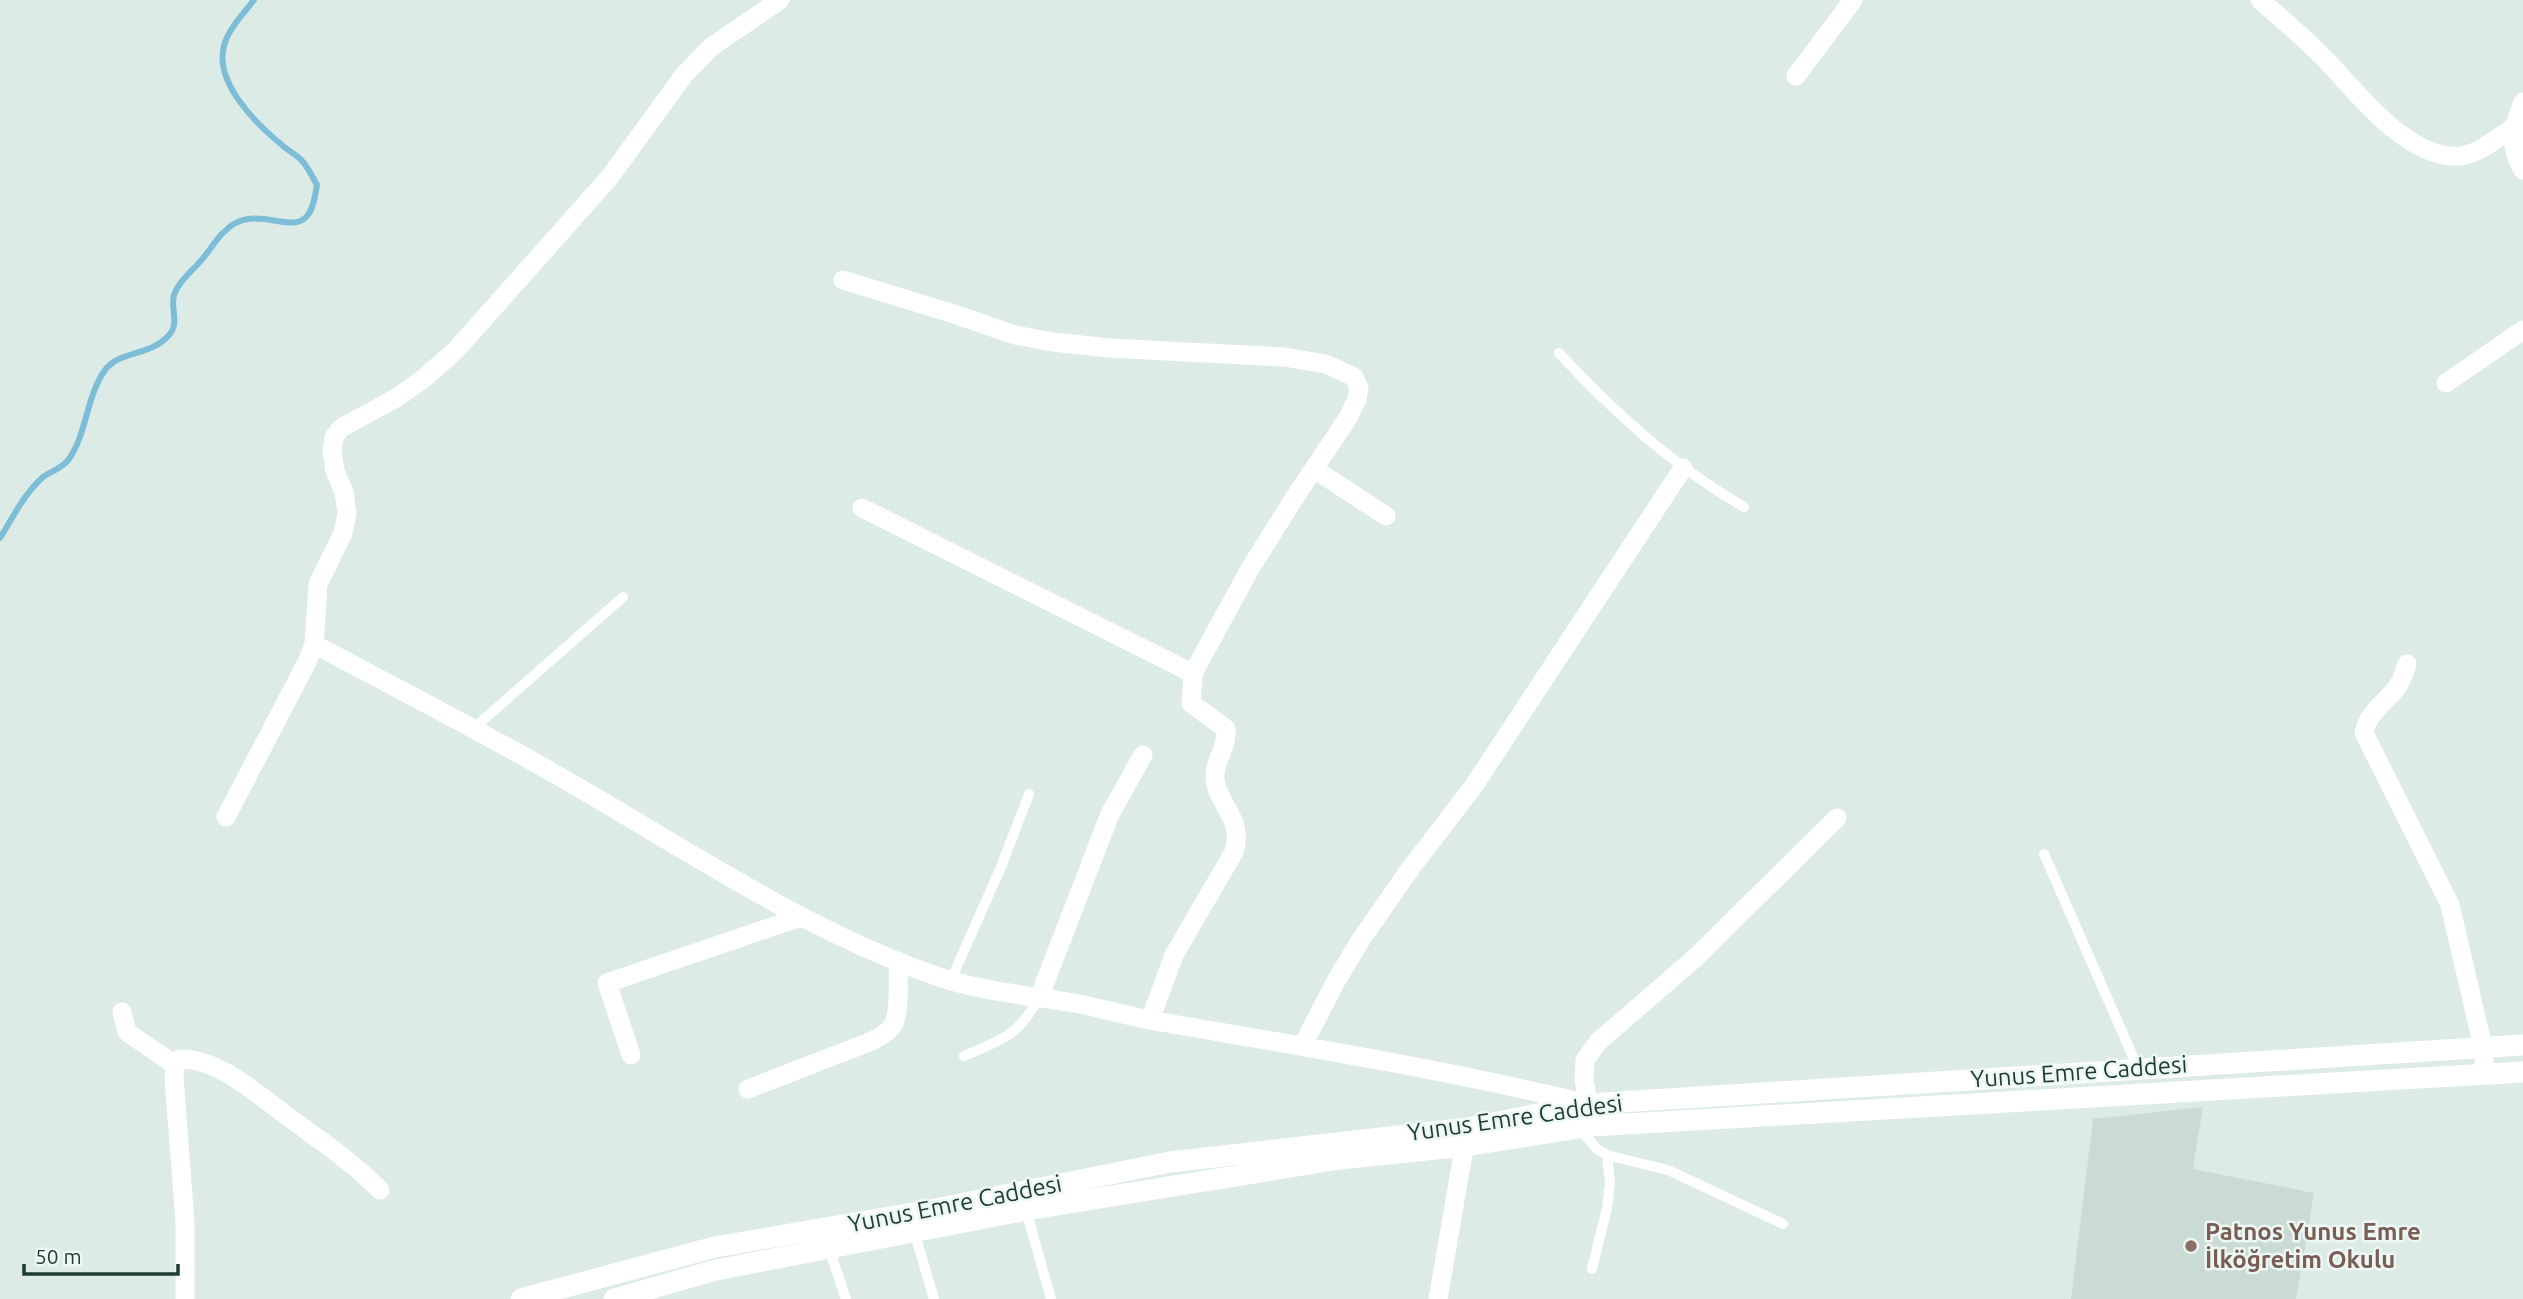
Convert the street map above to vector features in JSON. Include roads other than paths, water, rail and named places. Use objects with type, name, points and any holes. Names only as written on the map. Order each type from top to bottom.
[{"type":"street","points":[[226,817],[314,644],[318,584],[343,533],[347,514],[344,492],[335,471],[332,451],[334,437],[341,428],[389,402],[423,379],[455,351],[609,178],[684,75],[711,47],[780,0]]},
{"type":"street","points":[[1796,76],[1853,0]]},
{"type":"street","points":[[2260,0],[2303,37],[2377,116],[2397,132],[2421,145],[2446,155],[2461,156],[2473,153],[2513,128]]},
{"type":"street","points":[[2523,102],[2513,128],[2516,159],[2523,170]]},
{"type":"street","points":[[843,280],[1015,335],[1109,348],[1284,357],[1341,369],[1353,377],[1359,388],[1348,418],[1251,567],[1192,675],[1191,703],[1226,729],[1224,750],[1216,768],[1215,780],[1233,820],[1237,842],[1234,852],[1174,955],[1150,1020]]},
{"type":"street","points":[[2446,383],[2523,330]]},
{"type":"street","points":[[1303,1045],[1360,941],[1410,869],[1473,787],[1683,468]]},
{"type":"street","points":[[1314,469],[1386,516]]},
{"type":"street","points":[[862,508],[1192,675]]},
{"type":"street","points":[[314,644],[581,789],[801,917],[898,961],[990,991],[1303,1045],[1493,1081],[1588,1104],[1584,1079],[1585,1060],[1598,1042],[1695,958],[1838,818]]},
{"type":"street","points":[[2407,664],[2399,685],[2374,711],[2364,733],[2450,905],[2483,1046],[2485,1074]]},
{"type":"street","points":[[1040,998],[1110,814],[1143,755]]},
{"type":"street","points":[[631,1055],[607,983],[801,917]]},
{"type":"street","points":[[748,1089],[872,1041],[888,1032],[897,1016],[898,961]]},
{"type":"street","points":[[122,1013],[128,1032],[175,1065]]},
{"type":"street","name":"Yunus Emre Caddesi","points":[[614,1299],[716,1270],[1026,1210],[1466,1137],[1588,1104],[2523,1045]]},
{"type":"street","points":[[185,1299],[185,1222],[175,1065],[180,1059],[191,1059],[238,1080],[352,1162],[380,1190]]},
{"type":"street","name":"Yunus Emre Caddesi","points":[[521,1299],[715,1247],[936,1209],[1170,1162],[1579,1128],[2523,1072]]},
{"type":"street","points":[[1438,1299],[1466,1137]]},
{"type":"lane","points":[[1559,353],[1637,432],[1683,468],[1744,508]]},
{"type":"lane","points":[[473,729],[623,597]]},
{"type":"lane","points":[[951,980],[1001,867],[1029,794]]},
{"type":"lane","points":[[2044,854],[2137,1068]]},
{"type":"lane","points":[[964,1056],[1006,1038],[1026,1021],[1040,998]]},
{"type":"lane","points":[[1579,1128],[1597,1149],[1607,1156],[1668,1170],[1783,1224]]},
{"type":"lane","points":[[1592,1269],[1610,1184],[1607,1156]]},
{"type":"lane","points":[[1026,1210],[1051,1299]]},
{"type":"lane","points":[[914,1231],[934,1299]]},
{"type":"lane","points":[[829,1248],[846,1299]]},
{"type":"waterway","points":[[0,538],[36,484],[69,459],[80,438],[94,392],[105,370],[119,359],[153,347],[169,335],[174,326],[173,300],[176,290],[221,235],[235,223],[247,219],[291,223],[300,221],[311,209],[317,185],[307,168],[250,114],[231,88],[225,74],[223,60],[226,40],[254,0]]},
{"type":"place","name":"Patnos Yunus Emre İlköğretim Okulu","points":[[2191,1246]]}]
